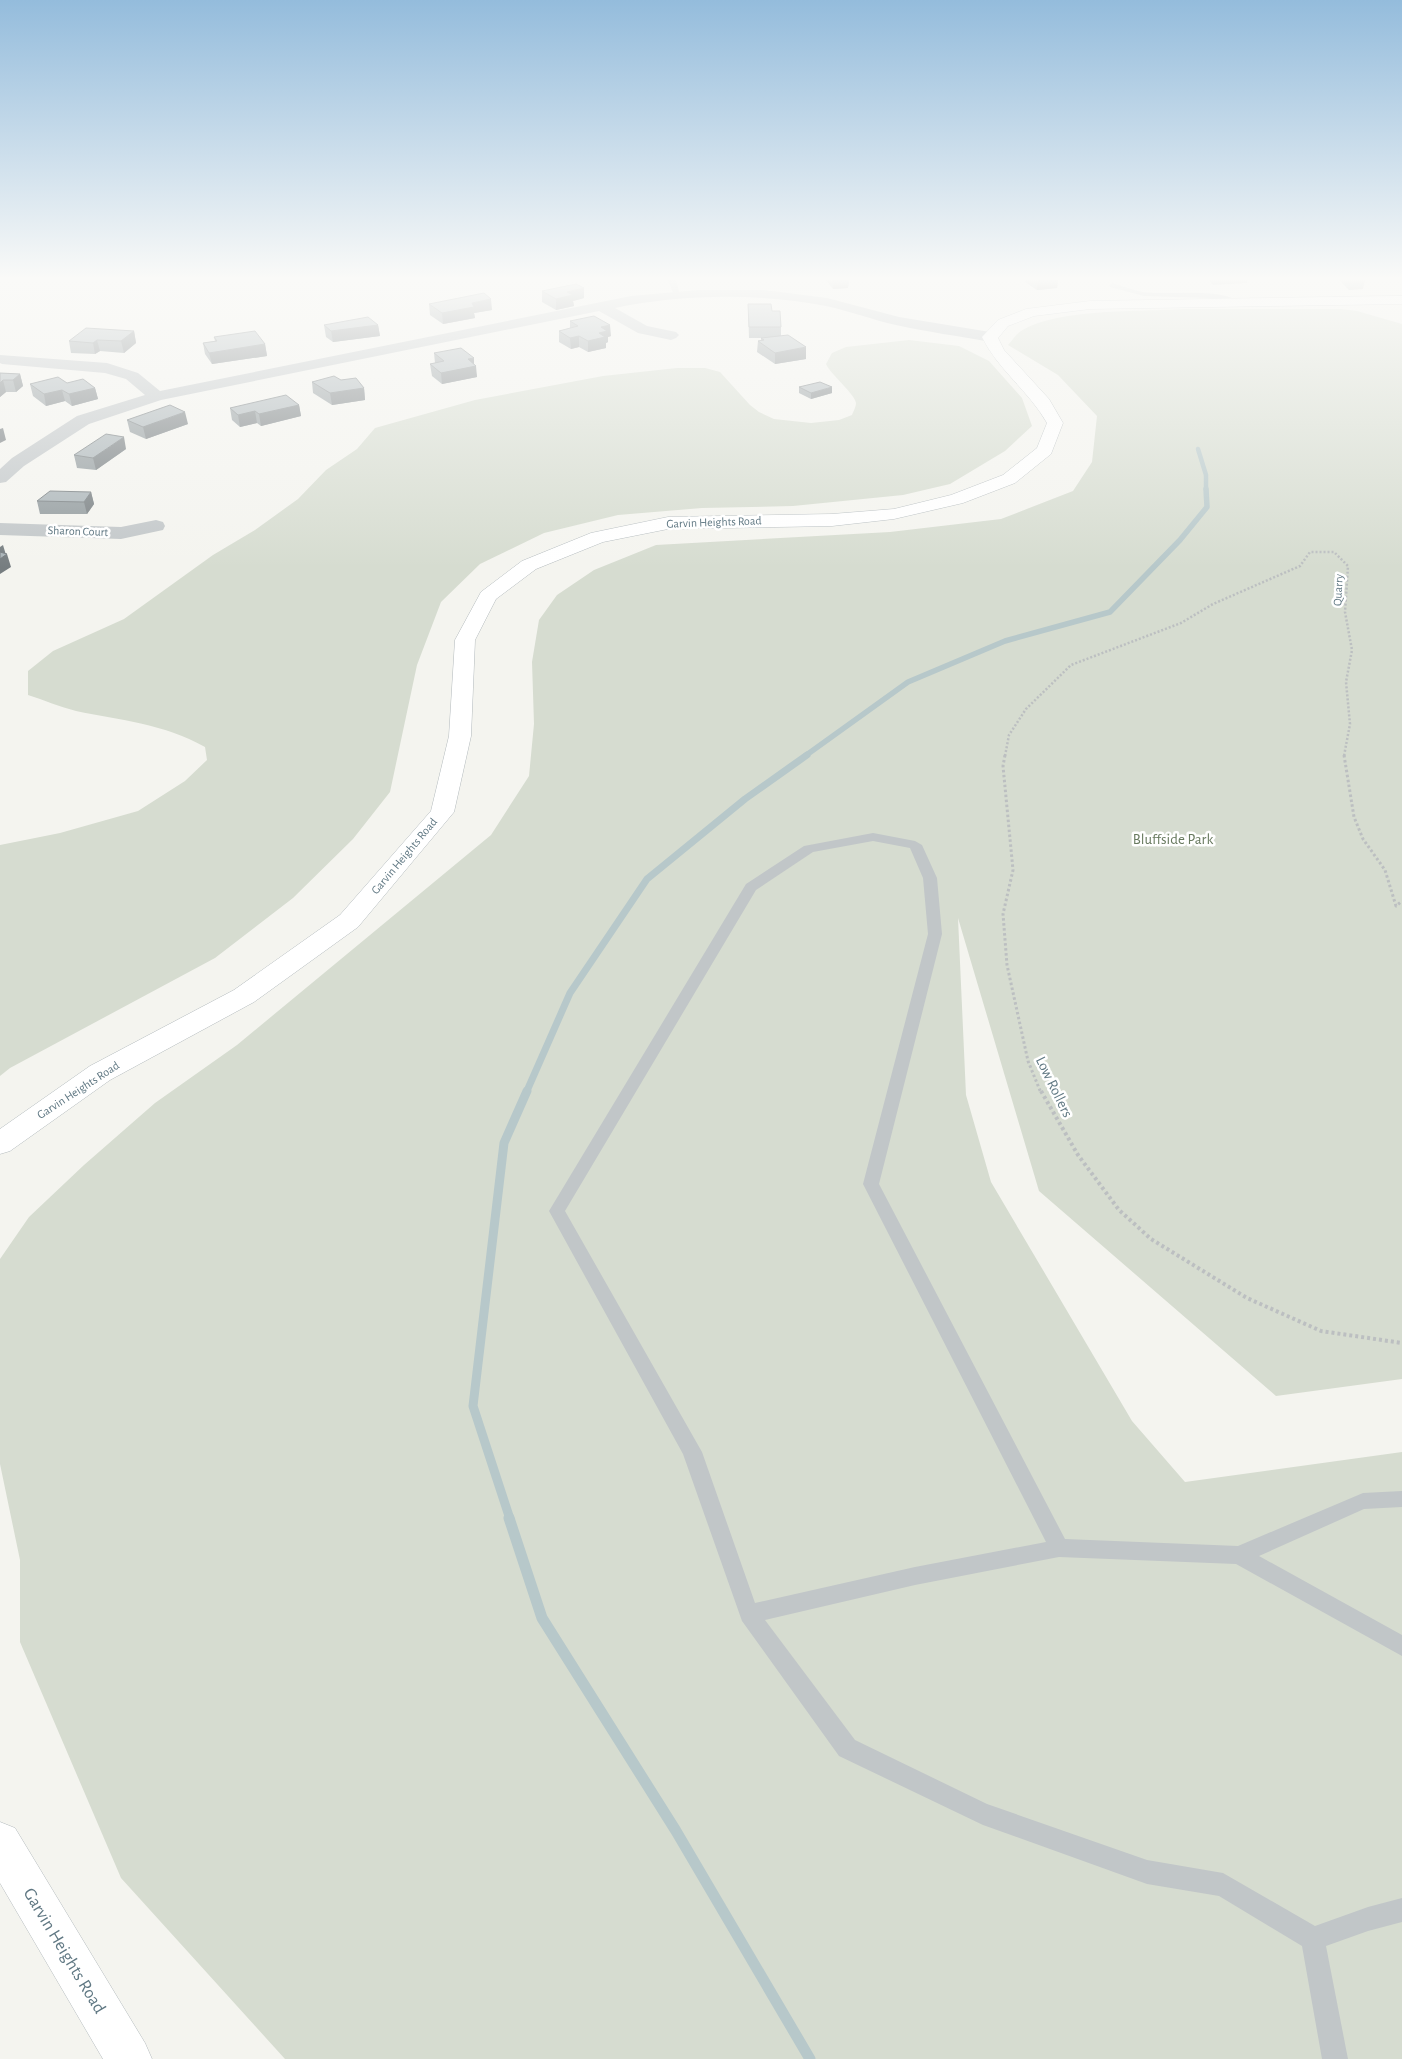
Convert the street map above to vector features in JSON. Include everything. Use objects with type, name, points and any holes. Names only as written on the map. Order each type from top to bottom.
[{"type":"main road","name":"Garvin Heights Road","points":[[0,1144],[100,1073],[244,996],[349,921],[442,812],[460,736],[465,640],[488,596],[529,564],[598,537],[668,523],[832,520],[894,514],[957,499],[1009,479],[1045,450],[1055,423],[1043,402],[1019,376]]},
{"type":"main road","name":"Garvin Heights Road","points":[[0,1843],[129,2059]]},
{"type":"street","points":[[132,376],[157,396]]},
{"type":"street","points":[[0,478],[18,462],[83,420],[157,396],[255,376]]},
{"type":"street","name":"Sharon Court","points":[[0,529],[121,533],[156,526]]},
{"type":"lane","points":[[1058,1548],[871,1184],[935,934],[930,878],[915,845],[874,837],[809,849],[751,887],[557,1211],[692,1452],[749,1614],[847,1748],[983,1814],[1147,1872],[1223,1885],[1313,1939],[1335,2059]]},
{"type":"lane","points":[[749,1614],[916,1576],[1058,1548],[1239,1555],[1363,1501],[1402,1499]]},
{"type":"lane","points":[[1239,1555],[1402,1646]]},
{"type":"lane","points":[[1313,1939],[1368,1919],[1402,1910]]},
{"type":"path","name":"Quarry","points":[[1071,665],[1181,623],[1213,604],[1255,587],[1287,570],[1300,566],[1310,552],[1334,552],[1348,566],[1345,612],[1352,650],[1346,682],[1350,724],[1344,754],[1354,817],[1363,839],[1385,870],[1396,906],[1402,901]]},
{"type":"path","name":"Low Rollers","points":[[1071,665],[1026,708],[1009,735],[1003,766],[1013,870],[1003,914],[1008,965],[1028,1061],[1042,1094],[1078,1155],[1119,1210],[1151,1239],[1247,1298],[1321,1331],[1402,1343]]},
{"type":"green space","points":[[603,376],[724,376],[750,405],[759,412],[774,419],[811,423],[839,420],[852,415],[856,403],[852,395],[836,376],[1002,376],[1022,398],[1032,426],[1005,451],[950,484],[903,495],[793,506],[702,508],[618,515],[544,533],[480,564],[441,602],[417,665],[390,792],[353,839],[293,898],[215,958],[10,1068],[0,1076],[0,845],[60,833],[138,811],[185,781],[207,760],[205,747],[174,733],[142,724],[64,708],[28,695],[28,671],[53,651],[124,619],[213,555],[255,530],[298,499],[326,470],[357,449],[375,428],[475,400]]},
{"type":"green space","name":"Bluffside Park","points":[[1059,376],[1402,376],[1402,1379],[1276,1396],[1039,1191],[958,918],[966,1095],[991,1182],[1132,1421],[1185,1482],[1402,1452],[1402,2059],[285,2059],[121,1878],[20,1642],[20,1560],[0,1464],[0,1259],[29,1217],[84,1165],[155,1103],[237,1045],[491,835],[529,776],[534,724],[532,662],[539,620],[557,595],[594,570],[656,545],[890,532],[1001,519],[1073,491],[1092,462],[1097,416]]},
{"type":"building","points":[[0,376],[18,376],[13,380],[3,380],[0,383]]},
{"type":"building","points":[[334,376],[341,380],[356,378],[364,388],[330,393],[312,382]]},
{"type":"building","points":[[58,377],[67,383],[83,379],[95,388],[69,394],[62,390],[44,394],[30,384]]},
{"type":"building","points":[[820,382],[832,387],[811,393],[799,387]]},
{"type":"building","points":[[286,395],[299,405],[259,414],[255,411],[238,415],[230,408]]},
{"type":"building","points":[[170,405],[185,412],[143,427],[127,420]]},
{"type":"building","points":[[106,434],[124,437],[93,458],[74,455]]},
{"type":"building","points":[[50,491],[91,492],[84,502],[37,501]]},
{"type":"building","points":[[0,552],[7,554],[0,559]]},
{"type":"waterway","points":[[1198,449],[1206,475],[1206,489]]},
{"type":"waterway","points":[[805,756],[908,682],[1005,641],[1110,612],[1180,540],[1207,507],[1206,489]]},
{"type":"waterway","points":[[526,1093],[570,993],[647,879],[745,799],[807,755]]},
{"type":"waterway","points":[[510,1519],[473,1406],[504,1143],[527,1091]]},
{"type":"waterway","points":[[509,1518],[542,1618],[676,1831],[810,2059]]}]
